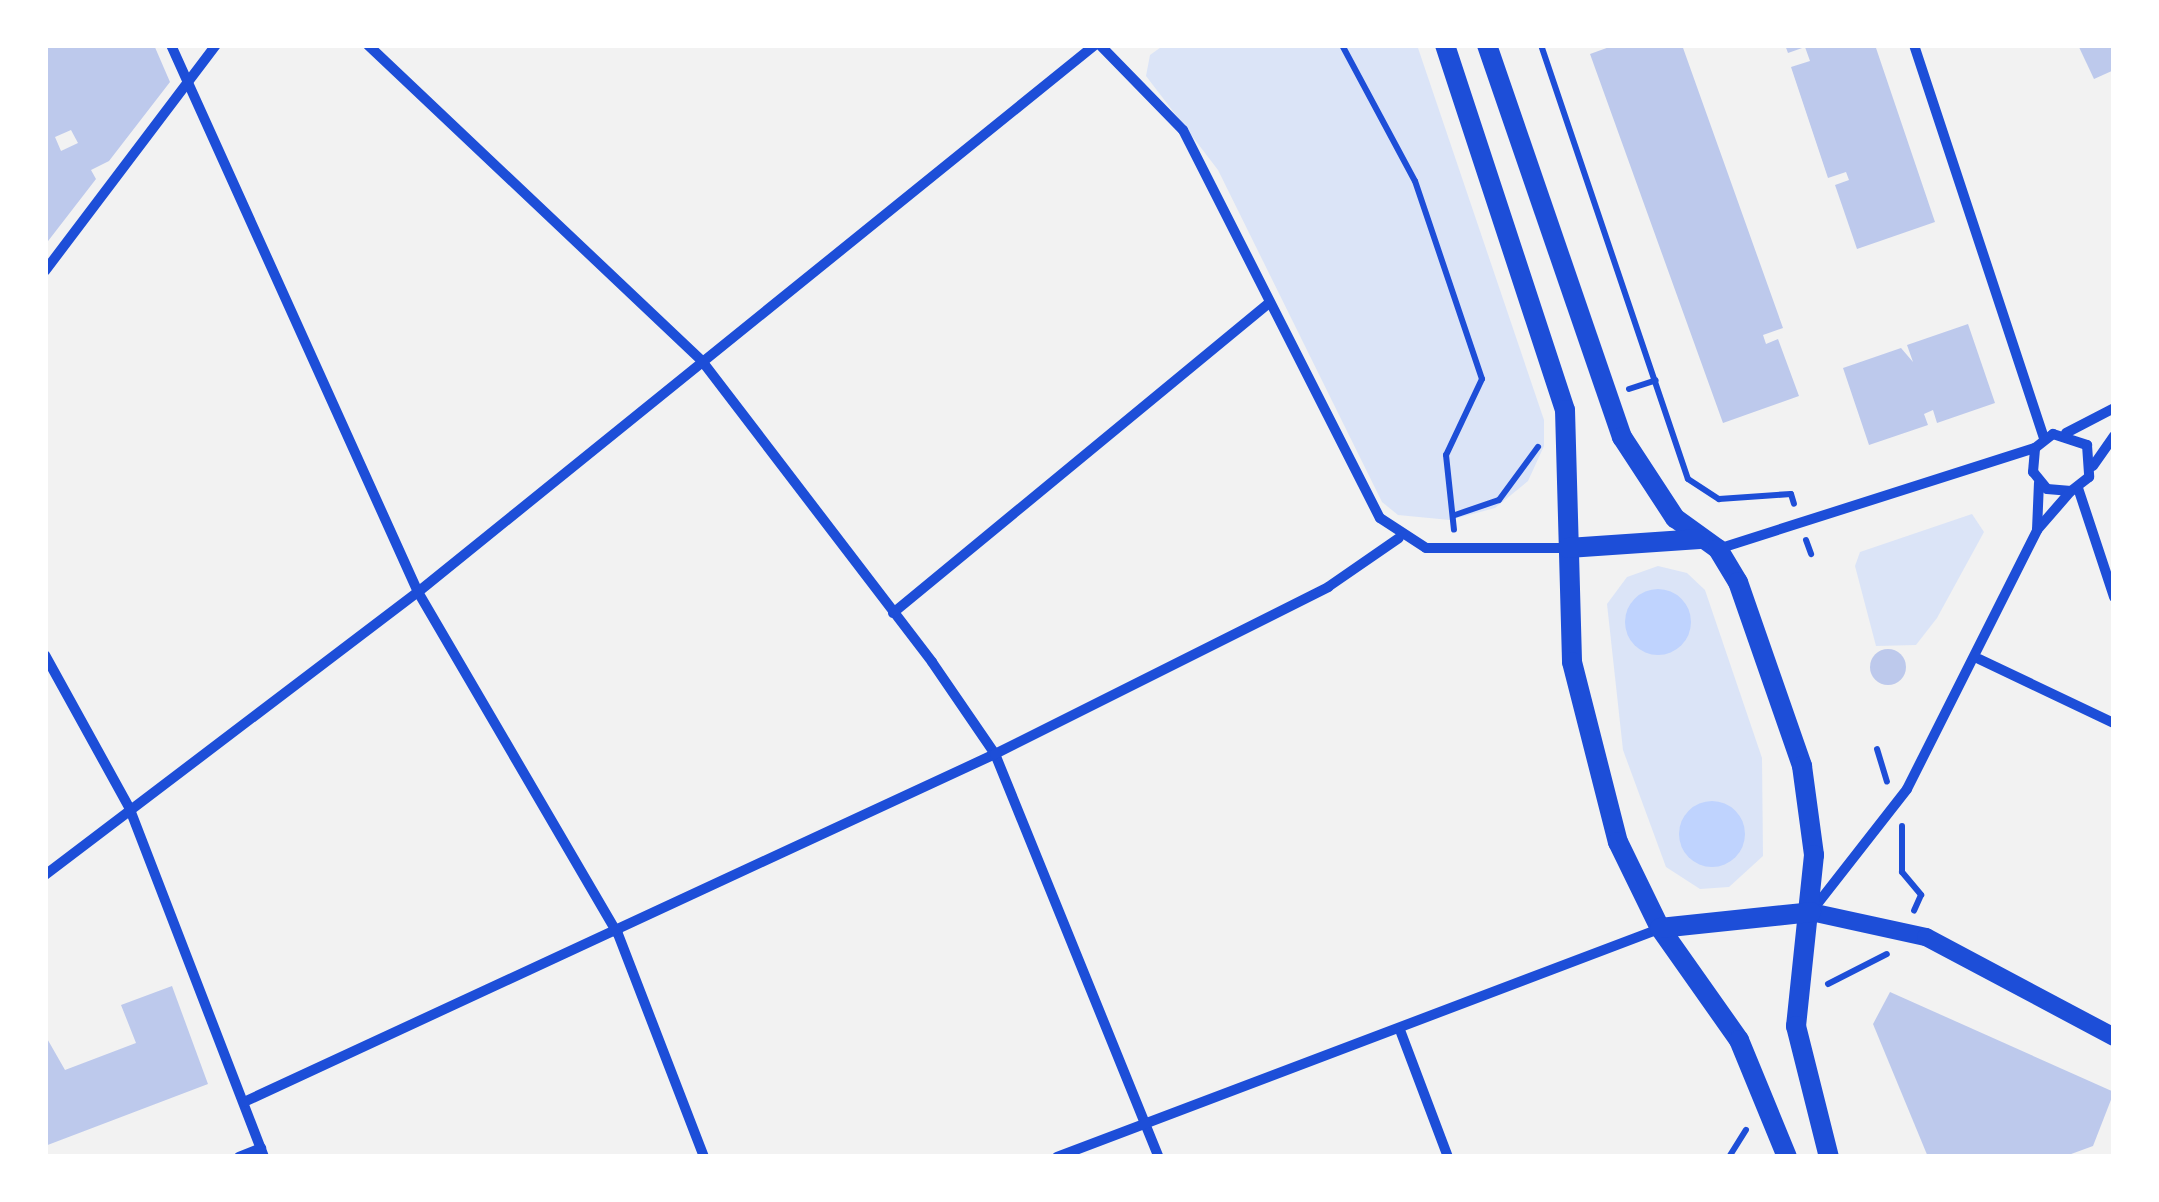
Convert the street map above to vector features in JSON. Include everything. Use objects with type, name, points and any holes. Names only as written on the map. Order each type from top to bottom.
[{"type":"main road","points":[[1445,45],[1564,410],[1567,619],[1587,731],[1629,871],[1660,928],[1724,1012],[1787,1157]]},
{"type":"main road","points":[[1487,45],[1622,437],[1675,518],[1709,544],[1748,607],[1810,800],[1811,912],[1796,1026],[1830,1157]]},
{"type":"main road","points":[[1568,548],[1709,544]]},
{"type":"main road","points":[[1660,928],[1811,912]]},
{"type":"street","points":[[172,45],[418,592],[618,934],[704,1157]]},
{"type":"street","points":[[45,271],[216,45]]},
{"type":"street","points":[[368,45],[702,361],[995,754],[1159,1157]]},
{"type":"street","points":[[45,875],[129,807],[418,592],[1097,45],[1183,130],[1351,471],[1399,538]]},
{"type":"street","points":[[1914,45],[2044,438]]},
{"type":"street","points":[[893,613],[1268,304]]},
{"type":"street","points":[[1709,544],[1802,527],[2036,448],[2044,438],[2066,432],[2114,408]]},
{"type":"street","points":[[2066,432],[2086,445],[2092,467]]},
{"type":"street","points":[[2114,436],[2074,490],[2037,530],[1980,659],[1877,834],[1811,912],[1926,937],[2114,1037]]},
{"type":"street","points":[[2036,448],[2037,530]]},
{"type":"street","points":[[2039,482],[2074,490]]},
{"type":"street","points":[[2074,490],[2114,598]]},
{"type":"street","points":[[244,1102],[618,934],[995,754],[1328,587],[1399,538],[1479,550],[1568,548]]},
{"type":"street","points":[[45,655],[129,807],[263,1152],[239,1157]]},
{"type":"street","points":[[1980,659],[2114,722]]},
{"type":"street","points":[[1057,1157],[1400,1030],[1660,928]]},
{"type":"street","points":[[1400,1030],[1448,1157]]},
{"type":"path","points":[[1342,45],[1416,181],[1482,379],[1446,455],[1455,516],[1512,488],[1540,434]]},
{"type":"path","points":[[1541,45],[1688,479],[1719,500],[1790,494],[1802,527]]},
{"type":"path","points":[[1638,386],[1656,380]]},
{"type":"path","points":[[1908,844],[1902,872],[1921,895]]},
{"type":"path","points":[[1823,994],[1847,967],[1892,952]]},
{"type":"shaded area","points":[[1164,45],[1417,45],[1544,420],[1544,446],[1528,481],[1495,508],[1450,520],[1398,515],[1382,502],[1218,170],[1146,76],[1150,55]]},
{"type":"shaded area","points":[[1972,514],[1984,532],[1937,618],[1916,645],[1876,646],[1855,566],[1860,552]]},
{"type":"shaded area","points":[[1658,566],[1687,573],[1705,590],[1762,758],[1763,856],[1729,887],[1700,889],[1666,867],[1623,750],[1607,604],[1627,577]]},
{"type":"water","points":[[1658,589],[1681,599],[1691,622],[1681,645],[1658,655],[1635,645],[1625,622],[1635,599]]},
{"type":"water","points":[[1712,801],[1735,811],[1745,834],[1735,857],[1712,867],[1689,857],[1679,834],[1689,811]]},
{"type":"building","points":[[45,45],[154,45],[170,82],[109,161],[91,170],[96,179],[45,245]],"holes":[[[71,130],[78,143],[61,151],[55,137]]]},
{"type":"building","points":[[1615,45],[1682,45],[1783,328],[1763,335],[1766,344],[1778,339],[1799,396],[1723,423],[1590,54]]},
{"type":"building","points":[[1785,45],[1875,45],[1935,222],[1857,249],[1835,185],[1849,180],[1846,172],[1828,178],[1791,67],[1810,61],[1805,47],[1788,53]]},
{"type":"building","points":[[2078,45],[2114,45],[2114,70],[2094,79]]},
{"type":"building","points":[[1968,324],[1995,403],[1937,423],[1933,410],[1924,414],[1928,425],[1869,445],[1843,368],[1901,348],[1913,362],[1907,345]]},
{"type":"building","points":[[1888,649],[1901,654],[1906,667],[1901,680],[1888,685],[1875,680],[1870,667],[1875,654]]},
{"type":"building","points":[[172,986],[208,1084],[45,1146],[45,1035],[65,1070],[136,1043],[121,1005]]},
{"type":"building","points":[[1890,992],[2114,1092],[2093,1146],[2063,1157],[1928,1157],[1873,1024]]}]
